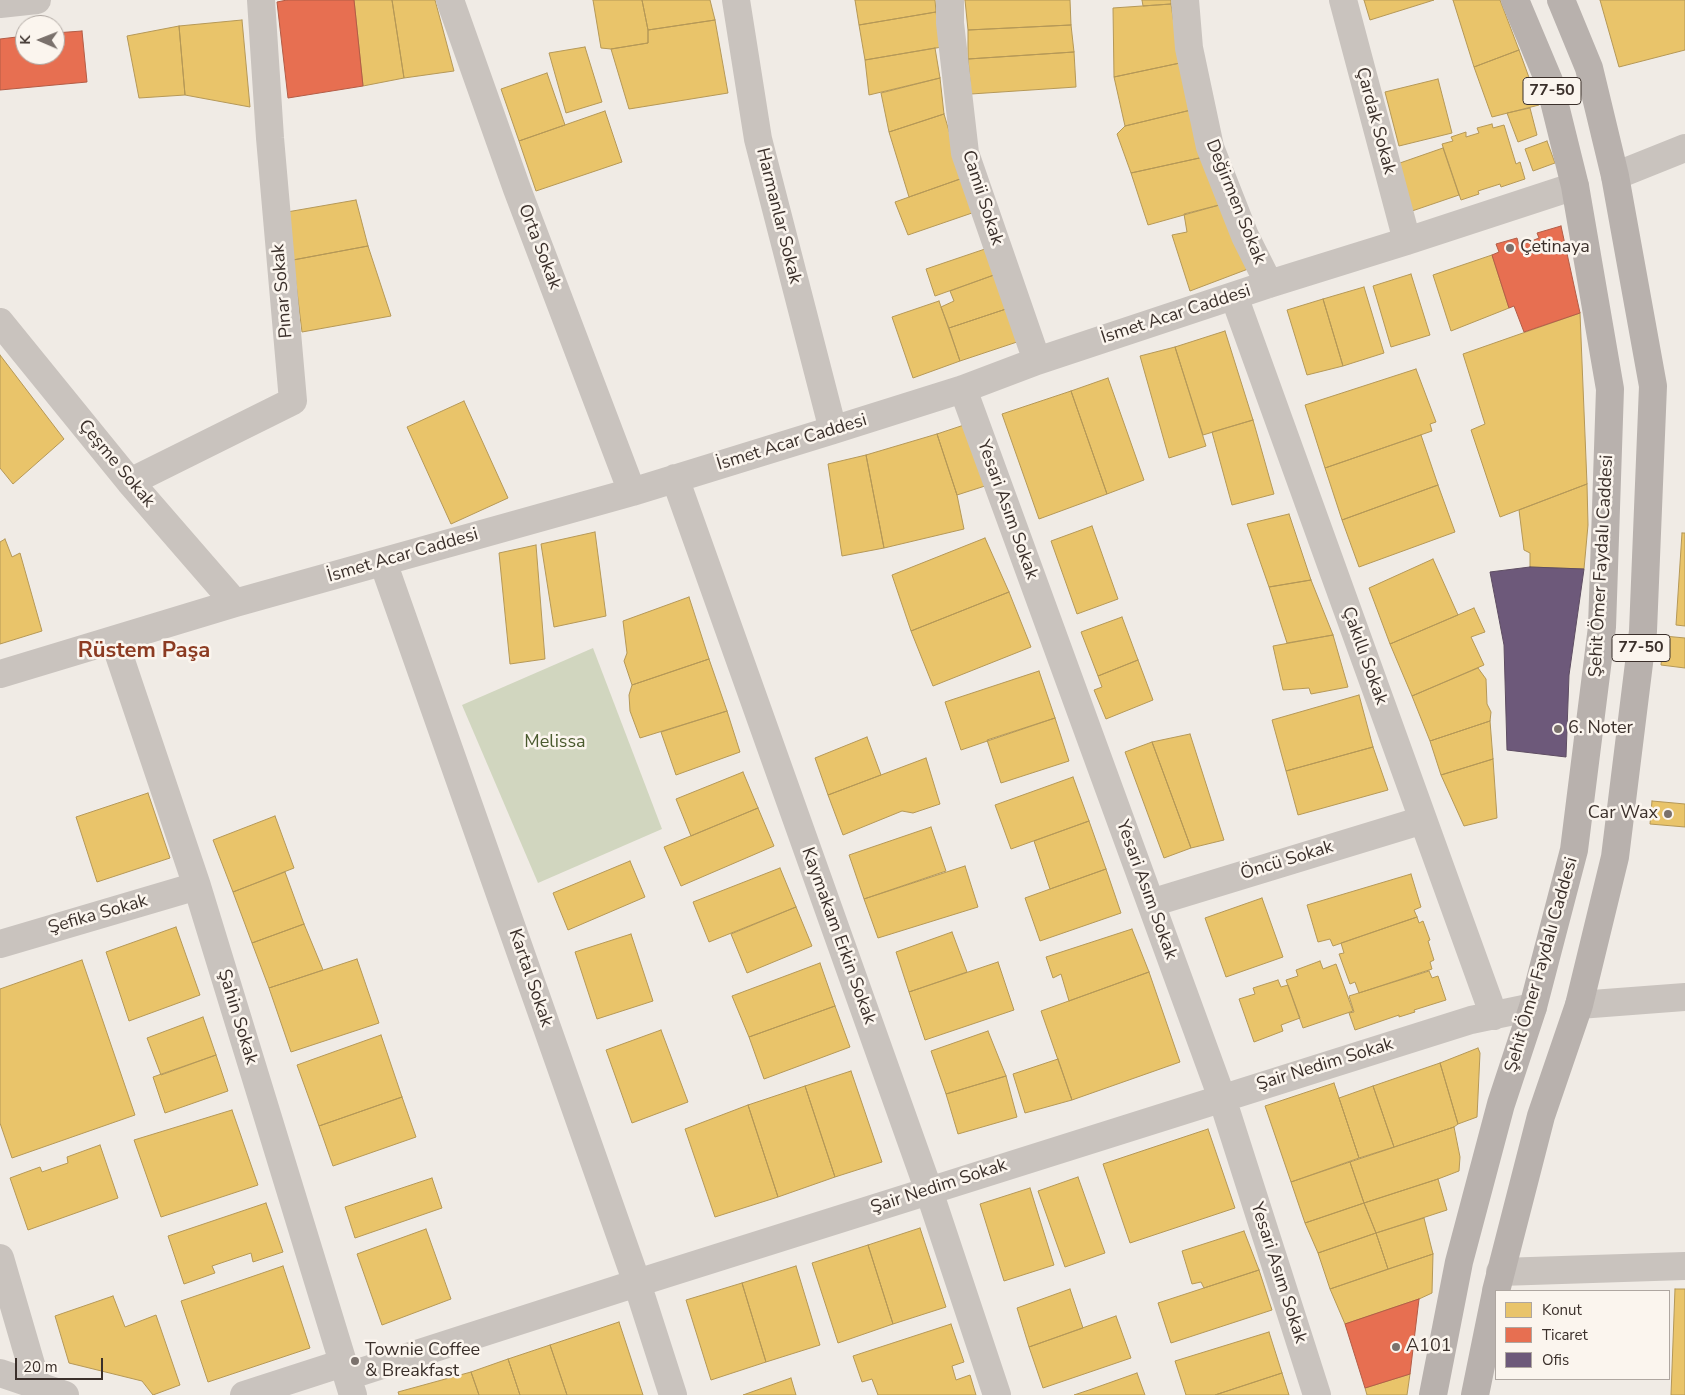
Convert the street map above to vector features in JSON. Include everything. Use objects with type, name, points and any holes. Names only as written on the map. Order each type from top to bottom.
[{"type":"main road","name":"Şehit Ömer Faydalı Caddesi","points":[[1432,1395],[1460,1262],[1501,1104],[1533,1007],[1574,850],[1602,628],[1610,388],[1576,186],[1549,81],[1515,0]]},
{"type":"main road","name":"77-50","points":[[1498,1285],[1541,1116],[1579,1005],[1615,857],[1643,631],[1652,386],[1615,176],[1589,68],[1561,0]]},
{"type":"main road","points":[[1576,186],[1615,176]]},
{"type":"main road","name":"77-50","points":[[1475,1395],[1495,1299]]},
{"type":"street","points":[[0,4],[37,0]]},
{"type":"street","name":"Pınar Sokak","points":[[130,482],[293,401],[271,148],[261,0]]},
{"type":"street","name":"Orta Sokak","points":[[450,0],[517,189],[632,492]]},
{"type":"street","name":"Harmanlar Sokak","points":[[736,0],[758,139],[833,430]]},
{"type":"street","name":"Camii Sokak","points":[[950,0],[950,23],[965,153],[1037,361]]},
{"type":"street","name":"Değirmen Sokak","points":[[1185,0],[1189,48],[1210,147],[1245,236],[1268,284]]},
{"type":"street","name":"Çardak Sokak","points":[[1343,0],[1408,241]]},
{"type":"street","points":[[1615,176],[1685,148]]},
{"type":"street","name":"İsmet Acar Caddesi","points":[[0,674],[235,603],[632,492],[833,430],[962,389],[1037,361],[1268,284],[1576,186]]},
{"type":"street","name":"Çakıllı Sokak","points":[[1234,296],[1494,1016]]},
{"type":"street","name":"Çeşme Sokak","points":[[0,322],[130,482],[235,603]]},
{"type":"street","name":"Yesari Asım Sokak","points":[[962,389],[1222,1098],[1317,1395]]},
{"type":"street","name":"Kaymakam Erkin Sokak","points":[[675,478],[929,1191],[997,1395]]},
{"type":"street","name":"Kartal Sokak","points":[[383,562],[637,1283],[673,1395]]},
{"type":"street","name":"Şahin Sokak","points":[[114,640],[197,886],[348,1378]]},
{"type":"street","name":"Öncü Sokak","points":[[1151,903],[1423,820]]},
{"type":"street","name":"Şefika Sokak","points":[[0,944],[197,886]]},
{"type":"street","points":[[1579,1005],[1685,997]]},
{"type":"street","name":"Şair Nedim Sokak","points":[[244,1395],[348,1378],[637,1283],[1470,1020],[1533,1007]]},
{"type":"street","points":[[0,1258],[37,1385]]},
{"type":"street","points":[[1498,1285],[1685,1266]]},
{"type":"street","points":[[0,1373],[65,1395]]},
{"type":"green space","name":"Melissa","points":[[593,648],[662,829],[538,883],[462,705]]},
{"type":"building: Konut","points":[[354,0],[392,0],[404,78],[363,86]]},
{"type":"building: Konut","points":[[392,0],[435,0],[454,71],[404,78]]},
{"type":"building: Konut","points":[[593,0],[642,0],[648,30],[648,43],[611,49],[601,48]]},
{"type":"building: Konut","points":[[642,0],[710,0],[715,20],[648,30]]},
{"type":"building: Konut","points":[[855,0],[935,0],[936,12],[859,25]]},
{"type":"building: Konut","points":[[965,0],[1070,0],[1071,25],[968,30]]},
{"type":"building: Konut","points":[[1142,0],[1171,0],[1171,4],[1143,6]]},
{"type":"building: Konut","points":[[1364,0],[1434,0],[1370,20]]},
{"type":"building: Konut","points":[[1453,0],[1500,0],[1519,50],[1474,67]]},
{"type":"building: Konut","points":[[1600,0],[1685,0],[1685,50],[1619,67]]},
{"type":"building: Konut","points":[[1171,4],[1180,63],[1114,77],[1113,8]]},
{"type":"building: Konut","points":[[936,12],[942,47],[865,60],[859,25]]},
{"type":"building: Konut","points":[[242,20],[250,107],[185,95],[179,26]]},
{"type":"building: Konut","points":[[715,20],[728,93],[629,109],[611,49],[648,43],[648,30]]},
{"type":"building: Konut","points":[[1071,25],[1074,52],[968,59],[968,30]]},
{"type":"building: Konut","points":[[179,26],[185,95],[139,98],[127,36]]},
{"type":"building: Konut","points":[[585,47],[602,102],[566,113],[549,53]]},
{"type":"building: Konut","points":[[935,48],[940,78],[869,95],[865,60]]},
{"type":"building: Konut","points":[[1519,50],[1539,105],[1492,117],[1474,67]]},
{"type":"building: Konut","points":[[1074,52],[1076,87],[971,94],[968,59]]},
{"type":"building: Konut","points":[[1180,63],[1191,110],[1125,126],[1114,77]]},
{"type":"building: Konut","points":[[547,73],[565,125],[519,141],[501,89]]},
{"type":"building: Konut","points":[[940,78],[944,114],[889,132],[881,93]]},
{"type":"building: Konut","points":[[1438,79],[1452,133],[1399,146],[1385,92]]},
{"type":"building: Konut","points":[[1530,108],[1537,135],[1518,142],[1507,113]]},
{"type":"building: Konut","points":[[1191,110],[1204,157],[1131,173],[1117,134],[1125,126]]},
{"type":"building: Konut","points":[[605,111],[622,162],[536,191],[519,141]]},
{"type":"building: Konut","points":[[944,114],[963,178],[909,197],[889,132]]},
{"type":"building: Konut","points":[[1492,124],[1493,128],[1504,125],[1516,164],[1520,162],[1525,179],[1501,187],[1500,184],[1478,191],[1479,194],[1461,200],[1442,144],[1453,141],[1451,137],[1466,132],[1466,137],[1479,133],[1477,128]]},
{"type":"building: Konut","points":[[1547,141],[1555,163],[1533,171],[1525,149]]},
{"type":"building: Konut","points":[[1443,148],[1459,195],[1412,211],[1397,164]]},
{"type":"building: Konut","points":[[1204,157],[1223,204],[1148,225],[1131,173]]},
{"type":"building: Konut","points":[[963,178],[972,213],[908,235],[895,202]]},
{"type":"building: Konut","points":[[356,200],[368,246],[293,260],[287,212]]},
{"type":"building: Konut","points":[[1223,204],[1248,269],[1190,291],[1172,235],[1187,232],[1184,214]]},
{"type":"building: Konut","points":[[368,246],[391,316],[302,332],[293,260]]},
{"type":"building: Konut","points":[[985,249],[994,275],[935,296],[926,269]]},
{"type":"building: Konut","points":[[1492,255],[1509,308],[1451,331],[1433,275]]},
{"type":"building: Konut","points":[[1411,274],[1430,335],[1391,347],[1373,286]]},
{"type":"building: Konut","points":[[994,275],[1006,309],[949,328],[941,307],[954,301],[950,291]]},
{"type":"building: Konut","points":[[1364,287],[1384,353],[1343,366],[1323,299]]},
{"type":"building: Konut","points":[[1323,299],[1343,366],[1307,375],[1287,310]]},
{"type":"building: Konut","points":[[939,301],[960,361],[913,378],[892,317]]},
{"type":"building: Konut","points":[[1006,309],[1017,342],[960,361],[949,328]]},
{"type":"building: Konut","points":[[1580,313],[1587,484],[1500,517],[1471,430],[1485,424],[1463,354]]},
{"type":"building: Konut","points":[[1225,331],[1253,420],[1203,435],[1175,347]]},
{"type":"building: Konut","points":[[1175,347],[1206,446],[1169,458],[1140,356]]},
{"type":"building: Konut","points":[[0,355],[64,439],[13,484],[0,468]]},
{"type":"building: Konut","points":[[1416,369],[1436,422],[1430,424],[1432,431],[1325,468],[1305,405]]},
{"type":"building: Konut","points":[[1108,378],[1144,480],[1107,494],[1071,391]]},
{"type":"building: Konut","points":[[1071,391],[1107,494],[1039,519],[1002,414]]},
{"type":"building: Konut","points":[[464,401],[508,498],[451,524],[407,427]]},
{"type":"building: Konut","points":[[1253,420],[1274,494],[1232,505],[1212,432]]},
{"type":"building: Konut","points":[[964,425],[985,486],[957,495],[937,434]]},
{"type":"building: Konut","points":[[937,434],[957,495],[964,529],[884,548],[866,455]]},
{"type":"building: Konut","points":[[1421,435],[1438,485],[1342,520],[1325,468]]},
{"type":"building: Konut","points":[[866,455],[884,548],[842,556],[828,464]]},
{"type":"building: Konut","points":[[1587,484],[1588,525],[1584,569],[1530,567],[1530,553],[1524,550],[1519,510]]},
{"type":"building: Konut","points":[[1438,485],[1455,532],[1359,567],[1342,520]]},
{"type":"building: Konut","points":[[1289,514],[1311,580],[1269,587],[1247,524]]},
{"type":"building: Konut","points":[[1092,526],[1118,599],[1077,614],[1051,541]]},
{"type":"building: Konut","points":[[595,532],[606,616],[554,627],[541,544]]},
{"type":"building: Konut","points":[[1682,533],[1685,533],[1685,626],[1676,625]]},
{"type":"building: Konut","points":[[985,538],[1009,592],[911,631],[892,575]]},
{"type":"building: Konut","points":[[5,539],[12,557],[20,553],[42,631],[0,644],[0,542]]},
{"type":"building: Konut","points":[[536,545],[545,659],[510,664],[499,553]]},
{"type":"building: Konut","points":[[1433,559],[1458,615],[1390,644],[1369,588]]},
{"type":"building: Konut","points":[[1311,580],[1333,635],[1287,643],[1269,587]]},
{"type":"building: Konut","points":[[1009,592],[1031,647],[933,686],[911,631]]},
{"type":"building: Konut","points":[[689,597],[709,659],[632,685],[624,661],[627,653],[623,621]]},
{"type":"building: Konut","points":[[1474,608],[1485,632],[1471,637],[1484,665],[1412,696],[1390,644]]},
{"type":"building: Konut","points":[[1122,617],[1138,660],[1098,676],[1081,632]]},
{"type":"building: Konut","points":[[1333,635],[1348,687],[1311,694],[1309,688],[1283,690],[1273,646]]},
{"type":"building: Konut","points":[[1664,636],[1685,638],[1685,668],[1661,665]]},
{"type":"building: Konut","points":[[709,659],[727,711],[640,738],[630,711],[629,695],[632,685]]},
{"type":"building: Konut","points":[[1138,660],[1153,700],[1106,719],[1094,690],[1102,687],[1098,676]]},
{"type":"building: Konut","points":[[1478,668],[1486,679],[1487,704],[1491,712],[1490,721],[1430,741],[1412,696]]},
{"type":"building: Konut","points":[[1039,671],[1055,718],[961,750],[945,702]]},
{"type":"building: Konut","points":[[1359,695],[1373,747],[1286,771],[1272,720]]},
{"type":"building: Konut","points":[[727,711],[740,752],[676,775],[661,732]]},
{"type":"building: Konut","points":[[1055,718],[1069,761],[1001,783],[987,740]]},
{"type":"building: Konut","points":[[1490,721],[1493,759],[1441,775],[1430,741]]},
{"type":"building: Konut","points":[[1190,734],[1224,840],[1191,848],[1152,742]]},
{"type":"building: Konut","points":[[867,737],[881,775],[828,795],[815,758]]},
{"type":"building: Konut","points":[[1152,742],[1191,848],[1164,858],[1125,752]]},
{"type":"building: Konut","points":[[1373,747],[1388,790],[1298,815],[1286,771]]},
{"type":"building: Konut","points":[[926,758],[940,804],[913,813],[902,811],[843,835],[828,795]]},
{"type":"building: Konut","points":[[1493,759],[1497,818],[1464,826],[1441,775]]},
{"type":"building: Konut","points":[[743,772],[758,808],[691,836],[676,799]]},
{"type":"building: Konut","points":[[1073,777],[1089,821],[1011,849],[995,805]]},
{"type":"building: Konut","points":[[148,793],[170,858],[97,882],[76,817]]},
{"type":"building: Konut","name":"Car Wax","points":[[1652,801],[1685,804],[1685,827],[1650,824]]},
{"type":"building: Konut","points":[[758,808],[774,846],[681,886],[664,847]]},
{"type":"building: Konut","points":[[275,816],[294,868],[233,892],[213,840]]},
{"type":"building: Konut","points":[[1089,821],[1106,869],[1050,889],[1034,841]]},
{"type":"building: Konut","points":[[931,827],[946,871],[864,899],[849,855]]},
{"type":"building: Konut","points":[[630,861],[645,897],[568,930],[553,893]]},
{"type":"building: Konut","points":[[965,866],[978,907],[878,938],[864,899]]},
{"type":"building: Konut","points":[[780,868],[796,907],[709,942],[693,902]]},
{"type":"building: Konut","points":[[1106,869],[1121,913],[1040,941],[1025,898]]},
{"type":"building: Konut","points":[[285,872],[304,924],[252,943],[233,892]]},
{"type":"building: Konut","points":[[1411,874],[1421,907],[1414,910],[1417,917],[1333,946],[1330,939],[1318,942],[1307,905]]},
{"type":"building: Konut","points":[[1262,898],[1283,957],[1226,977],[1205,918]]},
{"type":"building: Konut","points":[[796,907],[812,946],[747,973],[731,934]]},
{"type":"building: Konut","points":[[1417,917],[1419,923],[1423,921],[1430,940],[1428,941],[1434,960],[1430,962],[1432,969],[1359,993],[1355,982],[1350,984],[1339,954],[1344,953],[1341,943]]},
{"type":"building: Konut","points":[[304,924],[323,970],[269,988],[252,943]]},
{"type":"building: Konut","points":[[176,927],[200,995],[129,1021],[106,952]]},
{"type":"building: Konut","points":[[1132,929],[1149,972],[1069,1001],[1061,974],[1053,978],[1046,957]]},
{"type":"building: Konut","points":[[952,932],[967,972],[909,992],[896,952]]},
{"type":"building: Konut","points":[[631,934],[653,1001],[597,1019],[575,952]]},
{"type":"building: Konut","points":[[357,959],[379,1023],[291,1052],[269,988]]},
{"type":"building: Konut","points":[[82,960],[135,1115],[12,1158],[0,1123],[0,989]]},
{"type":"building: Konut","points":[[1320,961],[1323,969],[1336,964],[1353,1011],[1303,1028],[1286,980],[1298,976],[1296,970]]},
{"type":"building: Konut","points":[[998,962],[1014,1010],[925,1040],[909,992]]},
{"type":"building: Konut","points":[[820,963],[835,1006],[749,1037],[732,996]]},
{"type":"building: Konut","points":[[1429,971],[1432,978],[1438,976],[1446,1000],[1414,1010],[1415,1012],[1399,1017],[1399,1015],[1355,1030],[1349,1013],[1354,1012],[1349,996]]},
{"type":"building: Konut","points":[[1149,972],[1180,1062],[1072,1100],[1041,1011]]},
{"type":"building: Konut","points":[[1278,980],[1281,987],[1288,985],[1300,1018],[1281,1025],[1283,1031],[1254,1042],[1239,999],[1255,994],[1253,988]]},
{"type":"building: Konut","points":[[835,1006],[850,1047],[764,1079],[749,1037]]},
{"type":"building: Konut","points":[[203,1017],[216,1055],[161,1075],[147,1038]]},
{"type":"building: Konut","points":[[661,1030],[688,1102],[632,1123],[606,1050]]},
{"type":"building: Konut","points":[[988,1031],[1006,1076],[946,1094],[931,1051]]},
{"type":"building: Konut","points":[[381,1035],[402,1097],[319,1126],[297,1065]]},
{"type":"building: Konut","points":[[1478,1048],[1480,1053],[1477,1117],[1458,1124],[1440,1063]]},
{"type":"building: Konut","points":[[216,1055],[228,1091],[165,1113],[153,1077]]},
{"type":"building: Konut","points":[[1058,1059],[1072,1100],[1025,1113],[1013,1074]]},
{"type":"building: Konut","points":[[1440,1063],[1458,1124],[1394,1147],[1373,1086]]},
{"type":"building: Konut","points":[[851,1071],[882,1162],[835,1177],[805,1086]]},
{"type":"building: Konut","points":[[1006,1076],[1017,1117],[958,1134],[946,1094]]},
{"type":"building: Konut","points":[[1334,1083],[1359,1158],[1291,1182],[1265,1106]]},
{"type":"building: Konut","points":[[805,1086],[835,1177],[778,1197],[748,1105]]},
{"type":"building: Konut","points":[[1373,1086],[1394,1147],[1359,1158],[1339,1098]]},
{"type":"building: Konut","points":[[402,1097],[416,1137],[333,1166],[319,1126]]},
{"type":"building: Konut","points":[[748,1105],[778,1197],[715,1217],[685,1129]]},
{"type":"building: Konut","points":[[232,1110],[258,1185],[161,1217],[134,1140]]},
{"type":"building: Konut","points":[[1454,1127],[1460,1157],[1459,1171],[1364,1203],[1350,1162]]},
{"type":"building: Konut","points":[[1208,1129],[1235,1208],[1130,1243],[1103,1164]]},
{"type":"building: Konut","points":[[100,1145],[118,1198],[28,1230],[10,1178],[40,1167],[42,1172],[68,1163],[67,1157]]},
{"type":"building: Konut","points":[[1350,1162],[1364,1203],[1305,1223],[1291,1182]]},
{"type":"building: Konut","points":[[1078,1177],[1105,1253],[1065,1267],[1038,1191]]},
{"type":"building: Konut","points":[[432,1178],[442,1208],[355,1238],[345,1207]]},
{"type":"building: Konut","points":[[1438,1179],[1447,1210],[1376,1233],[1364,1203]]},
{"type":"building: Konut","points":[[1030,1188],[1054,1265],[1004,1281],[980,1204]]},
{"type":"building: Konut","points":[[266,1203],[283,1252],[253,1262],[251,1253],[212,1266],[215,1273],[184,1284],[168,1236]]},
{"type":"building: Konut","points":[[1364,1203],[1376,1233],[1318,1253],[1305,1223]]},
{"type":"building: Konut","points":[[1424,1218],[1433,1254],[1388,1269],[1376,1233]]},
{"type":"building: Konut","points":[[920,1228],[946,1307],[893,1324],[868,1245]]},
{"type":"building: Konut","points":[[426,1229],[451,1299],[382,1325],[357,1254]]},
{"type":"building: Konut","points":[[1244,1231],[1259,1270],[1204,1288],[1201,1282],[1192,1284],[1182,1251]]},
{"type":"building: Konut","points":[[1376,1233],[1388,1269],[1330,1289],[1318,1253]]},
{"type":"building: Konut","points":[[868,1245],[893,1324],[838,1343],[812,1263]]},
{"type":"building: Konut","points":[[1433,1254],[1432,1293],[1345,1324],[1330,1289]]},
{"type":"building: Konut","points":[[283,1266],[310,1348],[208,1382],[181,1301]]},
{"type":"building: Konut","points":[[796,1266],[820,1345],[766,1362],[742,1283]]},
{"type":"building: Konut","points":[[1259,1270],[1272,1310],[1171,1343],[1158,1303]]},
{"type":"building: Konut","points":[[742,1283],[766,1362],[711,1380],[686,1300]]},
{"type":"building: Konut","points":[[1070,1289],[1083,1328],[1029,1347],[1017,1308]]},
{"type":"building: Konut","points":[[1675,1289],[1685,1289],[1685,1395],[1671,1395]]},
{"type":"building: Konut","points":[[113,1296],[125,1327],[156,1315],[180,1385],[153,1395],[142,1381],[69,1363],[55,1316]]},
{"type":"building: Konut","points":[[1116,1316],[1131,1358],[1043,1388],[1029,1347]]},
{"type":"building: Konut","points":[[619,1322],[643,1395],[567,1395],[550,1345]]},
{"type":"building: Konut","points":[[951,1324],[964,1362],[952,1366],[956,1380],[970,1375],[976,1395],[878,1395],[872,1379],[862,1382],[853,1356]]},
{"type":"building: Konut","points":[[1269,1332],[1282,1373],[1215,1395],[1186,1395],[1175,1361]]},
{"type":"building: Konut","points":[[550,1345],[567,1395],[520,1395],[508,1359]]},
{"type":"building: Konut","points":[[508,1359],[520,1395],[479,1395],[471,1372]]},
{"type":"building: Konut","points":[[471,1372],[479,1395],[399,1395],[398,1392]]},
{"type":"building: Konut","points":[[1137,1373],[1145,1395],[1074,1395],[1089,1390]]},
{"type":"building: Konut","points":[[1282,1373],[1289,1395],[1215,1395]]},
{"type":"building: Konut","points":[[1410,1374],[1407,1395],[1367,1395],[1365,1388]]},
{"type":"building: Konut","points":[[791,1378],[796,1395],[743,1395]]},
{"type":"building: Ticaret","points":[[287,0],[354,0],[363,86],[288,98],[277,2]]},
{"type":"building: Ticaret","points":[[82,31],[87,82],[0,90],[0,39],[15,37],[15,65],[65,65],[65,32]]},
{"type":"building: Ticaret","points":[[1561,226],[1580,313],[1524,332],[1514,306],[1509,308],[1492,255],[1499,252],[1496,244],[1517,238],[1519,246],[1539,238],[1537,233]]},
{"type":"building: Ticaret","points":[[1419,1299],[1410,1374],[1365,1388],[1345,1324]]},
{"type":"building: Ofis","points":[[1530,567],[1584,569],[1569,675],[1566,757],[1507,750],[1504,645],[1490,572]]},
{"type":"place","name":"Çetinaya","points":[[1510,248]]},
{"type":"place","name":"6. Noter","points":[[1558,729]]},
{"type":"place","name":"Car Wax","points":[[1668,814]]},
{"type":"place","name":"A101","points":[[1396,1347]]},
{"type":"place","name":"Townie Coffee & Breakfast","points":[[355,1361]]},
{"type":"district","name":"Rüstem Paşa","points":[[144,652]]}]
